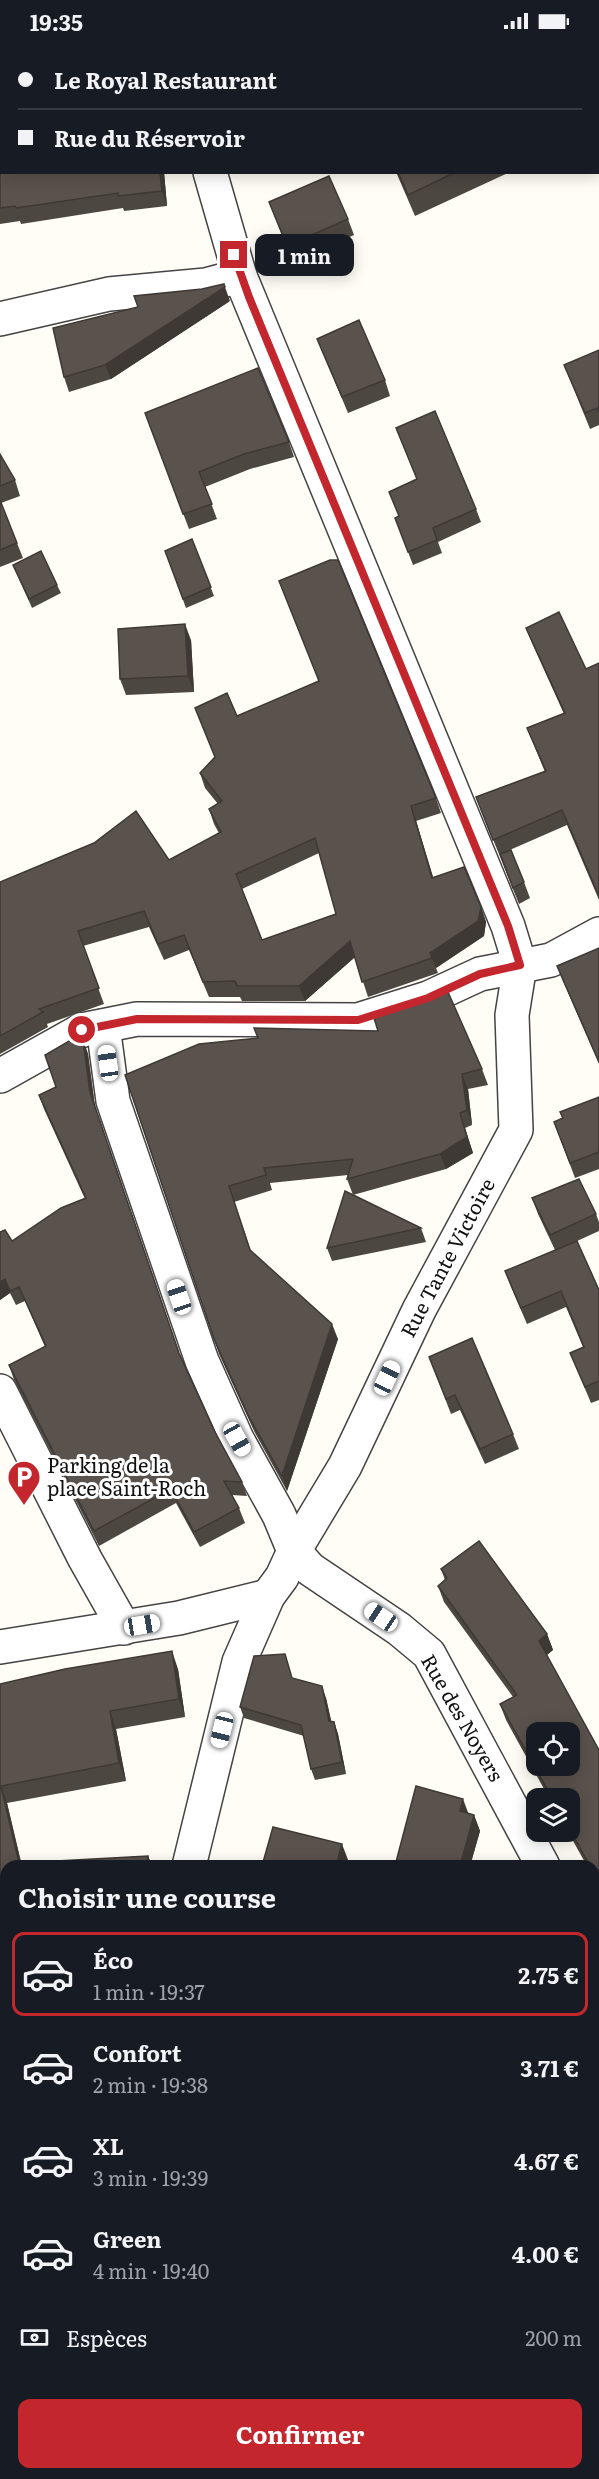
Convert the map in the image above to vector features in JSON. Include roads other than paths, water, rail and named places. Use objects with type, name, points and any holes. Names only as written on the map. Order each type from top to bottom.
[{"type":"street","points":[[211,174],[240,276],[508,926],[520,965]]},
{"type":"street","points":[[0,319],[109,294],[206,285],[240,276]]},
{"type":"street","points":[[0,1076],[82,1030],[137,1019],[358,1020],[428,998],[480,974],[551,960],[599,934]]},
{"type":"street","name":"Rue Tante Victoire","points":[[190,1860],[239,1662],[268,1596],[282,1577],[294,1551],[345,1466],[419,1310],[516,1130],[512,1016],[520,965]]},
{"type":"street","points":[[103,1026],[113,1101],[202,1361],[237,1439],[279,1515],[294,1551]]},
{"type":"street","points":[[0,1391],[85,1559],[124,1628]]},
{"type":"street","name":"Rue des Noyers","points":[[294,1551],[310,1569],[399,1629],[429,1654],[540,1860]]},
{"type":"street","points":[[0,1647],[179,1618],[268,1596]]},
{"type":"place","name":"Parking de la place Saint-Roch","points":[[24,1506]]}]
